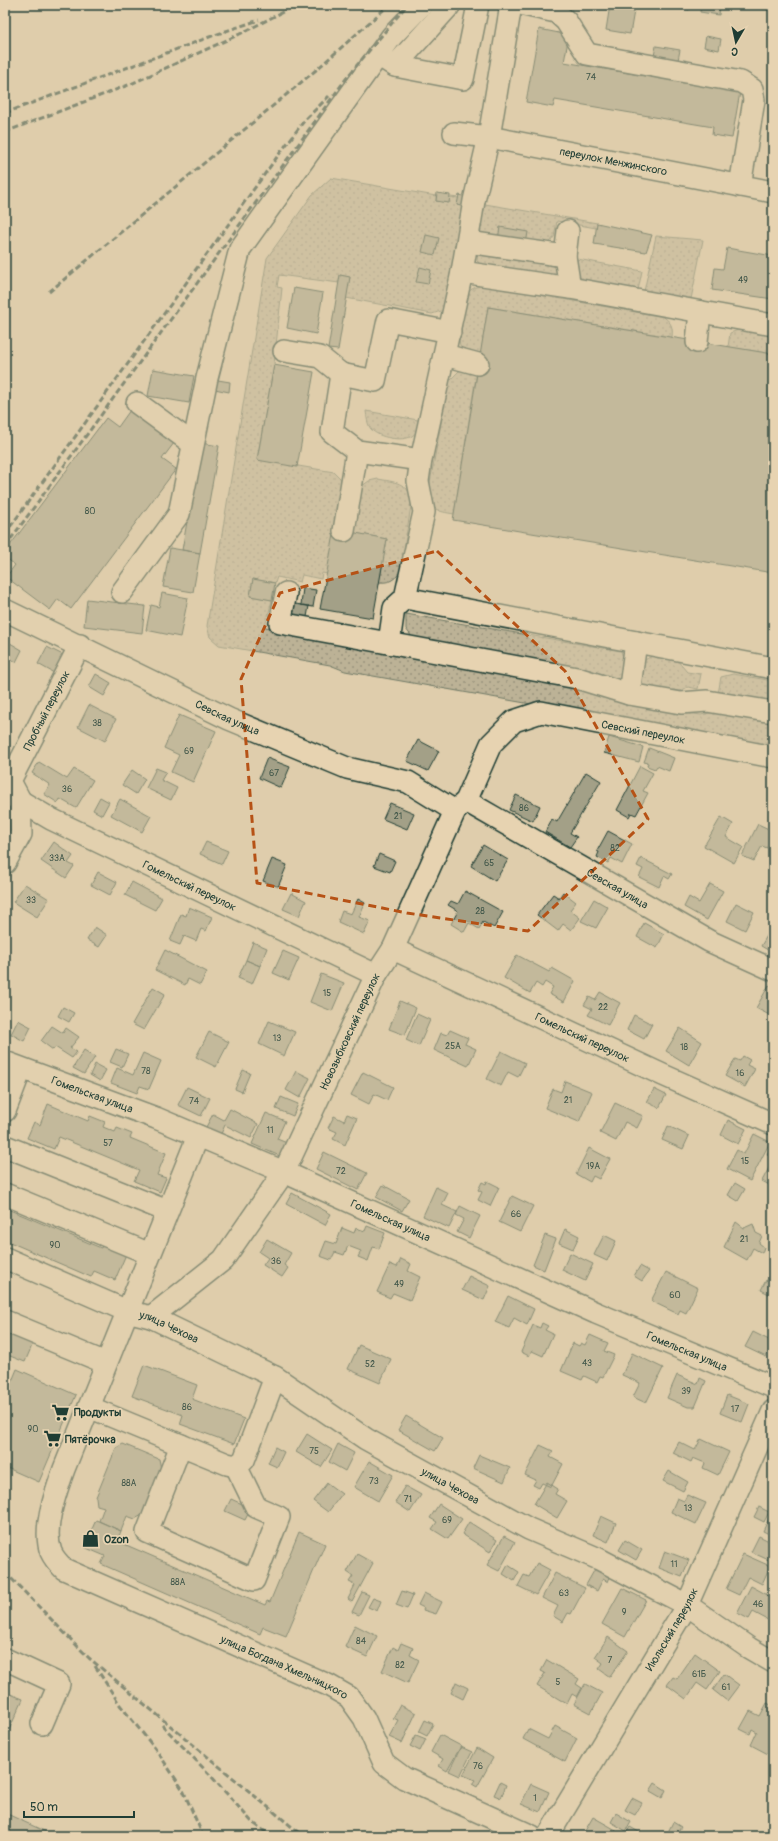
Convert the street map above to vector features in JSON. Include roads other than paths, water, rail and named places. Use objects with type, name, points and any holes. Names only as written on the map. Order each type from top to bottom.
[{"type":"street","points":[[386,61],[392,36],[422,5]]},
{"type":"street","points":[[122,592],[179,514],[207,378],[240,249],[386,61],[450,5]]},
{"type":"street","points":[[386,61],[464,79],[478,5]]},
{"type":"street","points":[[389,643],[394,608],[405,598],[424,512],[418,481],[421,460],[450,332],[468,242],[474,201],[489,137],[511,5]]},
{"type":"street","points":[[524,5],[556,12],[566,21],[587,54],[741,82],[752,89],[754,100],[740,186]]},
{"type":"street","name":"переулок Менжинского","points":[[454,133],[489,137],[740,186],[773,190]]},
{"type":"street","points":[[568,231],[565,256],[570,288]]},
{"type":"street","points":[[468,242],[565,256]]},
{"type":"street","points":[[462,272],[570,288],[773,325]]},
{"type":"street","points":[[697,342],[700,312]]},
{"type":"street","points":[[284,351],[320,357],[341,374],[375,381],[388,320],[450,332]]},
{"type":"street","points":[[445,355],[478,364]]},
{"type":"street","points":[[341,374],[332,432],[357,451],[421,460]]},
{"type":"street","points":[[137,403],[193,444]]},
{"type":"street","points":[[344,531],[357,451]]},
{"type":"street","points":[[286,593],[280,623],[577,678],[629,694],[681,704],[707,701],[773,712]]},
{"type":"street","points":[[405,598],[773,668]]},
{"type":"street","name":"Севская улица","points":[[5,610],[80,645],[229,719],[347,768],[408,782],[460,806],[709,941],[773,970]]},
{"type":"street","points":[[629,694],[636,642]]},
{"type":"street","name":"Пробный переулок","points":[[22,834],[10,781],[80,645]]},
{"type":"street","name":"Севский переулок","points":[[514,721],[541,712],[773,757]]},
{"type":"street","name":"Новозыбковский переулок","points":[[151,1318],[223,1260],[284,1172],[376,975],[393,949],[460,806],[491,744],[514,721]]},
{"type":"street","name":"Гомельский переулок","points":[[13,796],[51,819],[376,975]]},
{"type":"street","points":[[5,863],[22,834],[51,819]]},
{"type":"street","name":"Гомельский переулок","points":[[393,949],[656,1072],[773,1124]]},
{"type":"street","points":[[5,1112],[13,1066]]},
{"type":"street","name":"Гомельская улица","points":[[13,1066],[156,1118],[284,1172],[596,1313],[773,1387]]},
{"type":"street","points":[[198,1136],[89,1407],[227,1464],[236,1466],[244,1460],[275,1377]]},
{"type":"street","points":[[5,1146],[167,1211]]},
{"type":"street","points":[[5,1194],[150,1254]]},
{"type":"street","name":"улица Чехова","points":[[5,1258],[127,1311],[151,1318],[275,1377],[373,1443],[529,1529],[598,1560],[687,1606],[749,1648],[773,1662]]},
{"type":"street","points":[[5,1321],[106,1363]]},
{"type":"street","name":"улица Богдана Хмельницкого","points":[[89,1407],[64,1469],[52,1507],[49,1534],[51,1550],[55,1559],[64,1569],[321,1682],[349,1697],[364,1718],[384,1762],[404,1778],[532,1836]]},
{"type":"street","name":"Июльский переулок","points":[[548,1836],[687,1606],[773,1411]]},
{"type":"street","points":[[181,1445],[147,1532],[254,1580],[279,1517],[256,1507],[236,1466]]},
{"type":"street","points":[[5,1659],[59,1684],[42,1724]]},
{"type":"railway","points":[[5,132],[131,84],[244,32],[296,5]]},
{"type":"railway","points":[[49,292],[316,70],[389,5]]},
{"type":"railway","points":[[5,547],[348,76],[407,5]]},
{"type":"railway","points":[[5,113],[259,20]]},
{"type":"railway","points":[[5,534],[277,157],[304,121],[329,96]]},
{"type":"railway","points":[[5,1572],[89,1658],[292,1827],[305,1836]]},
{"type":"railway","points":[[95,1666],[120,1705],[157,1751],[183,1790],[203,1836]]},
{"type":"railway","points":[[162,1725],[211,1776],[252,1822],[271,1836]]},
{"type":"place","name":"Продукты","points":[[61,1412]]},
{"type":"place","name":"Пятёрочка","points":[[52,1439]]},
{"type":"place","name":"Ozon","points":[[91,1539]]}]
